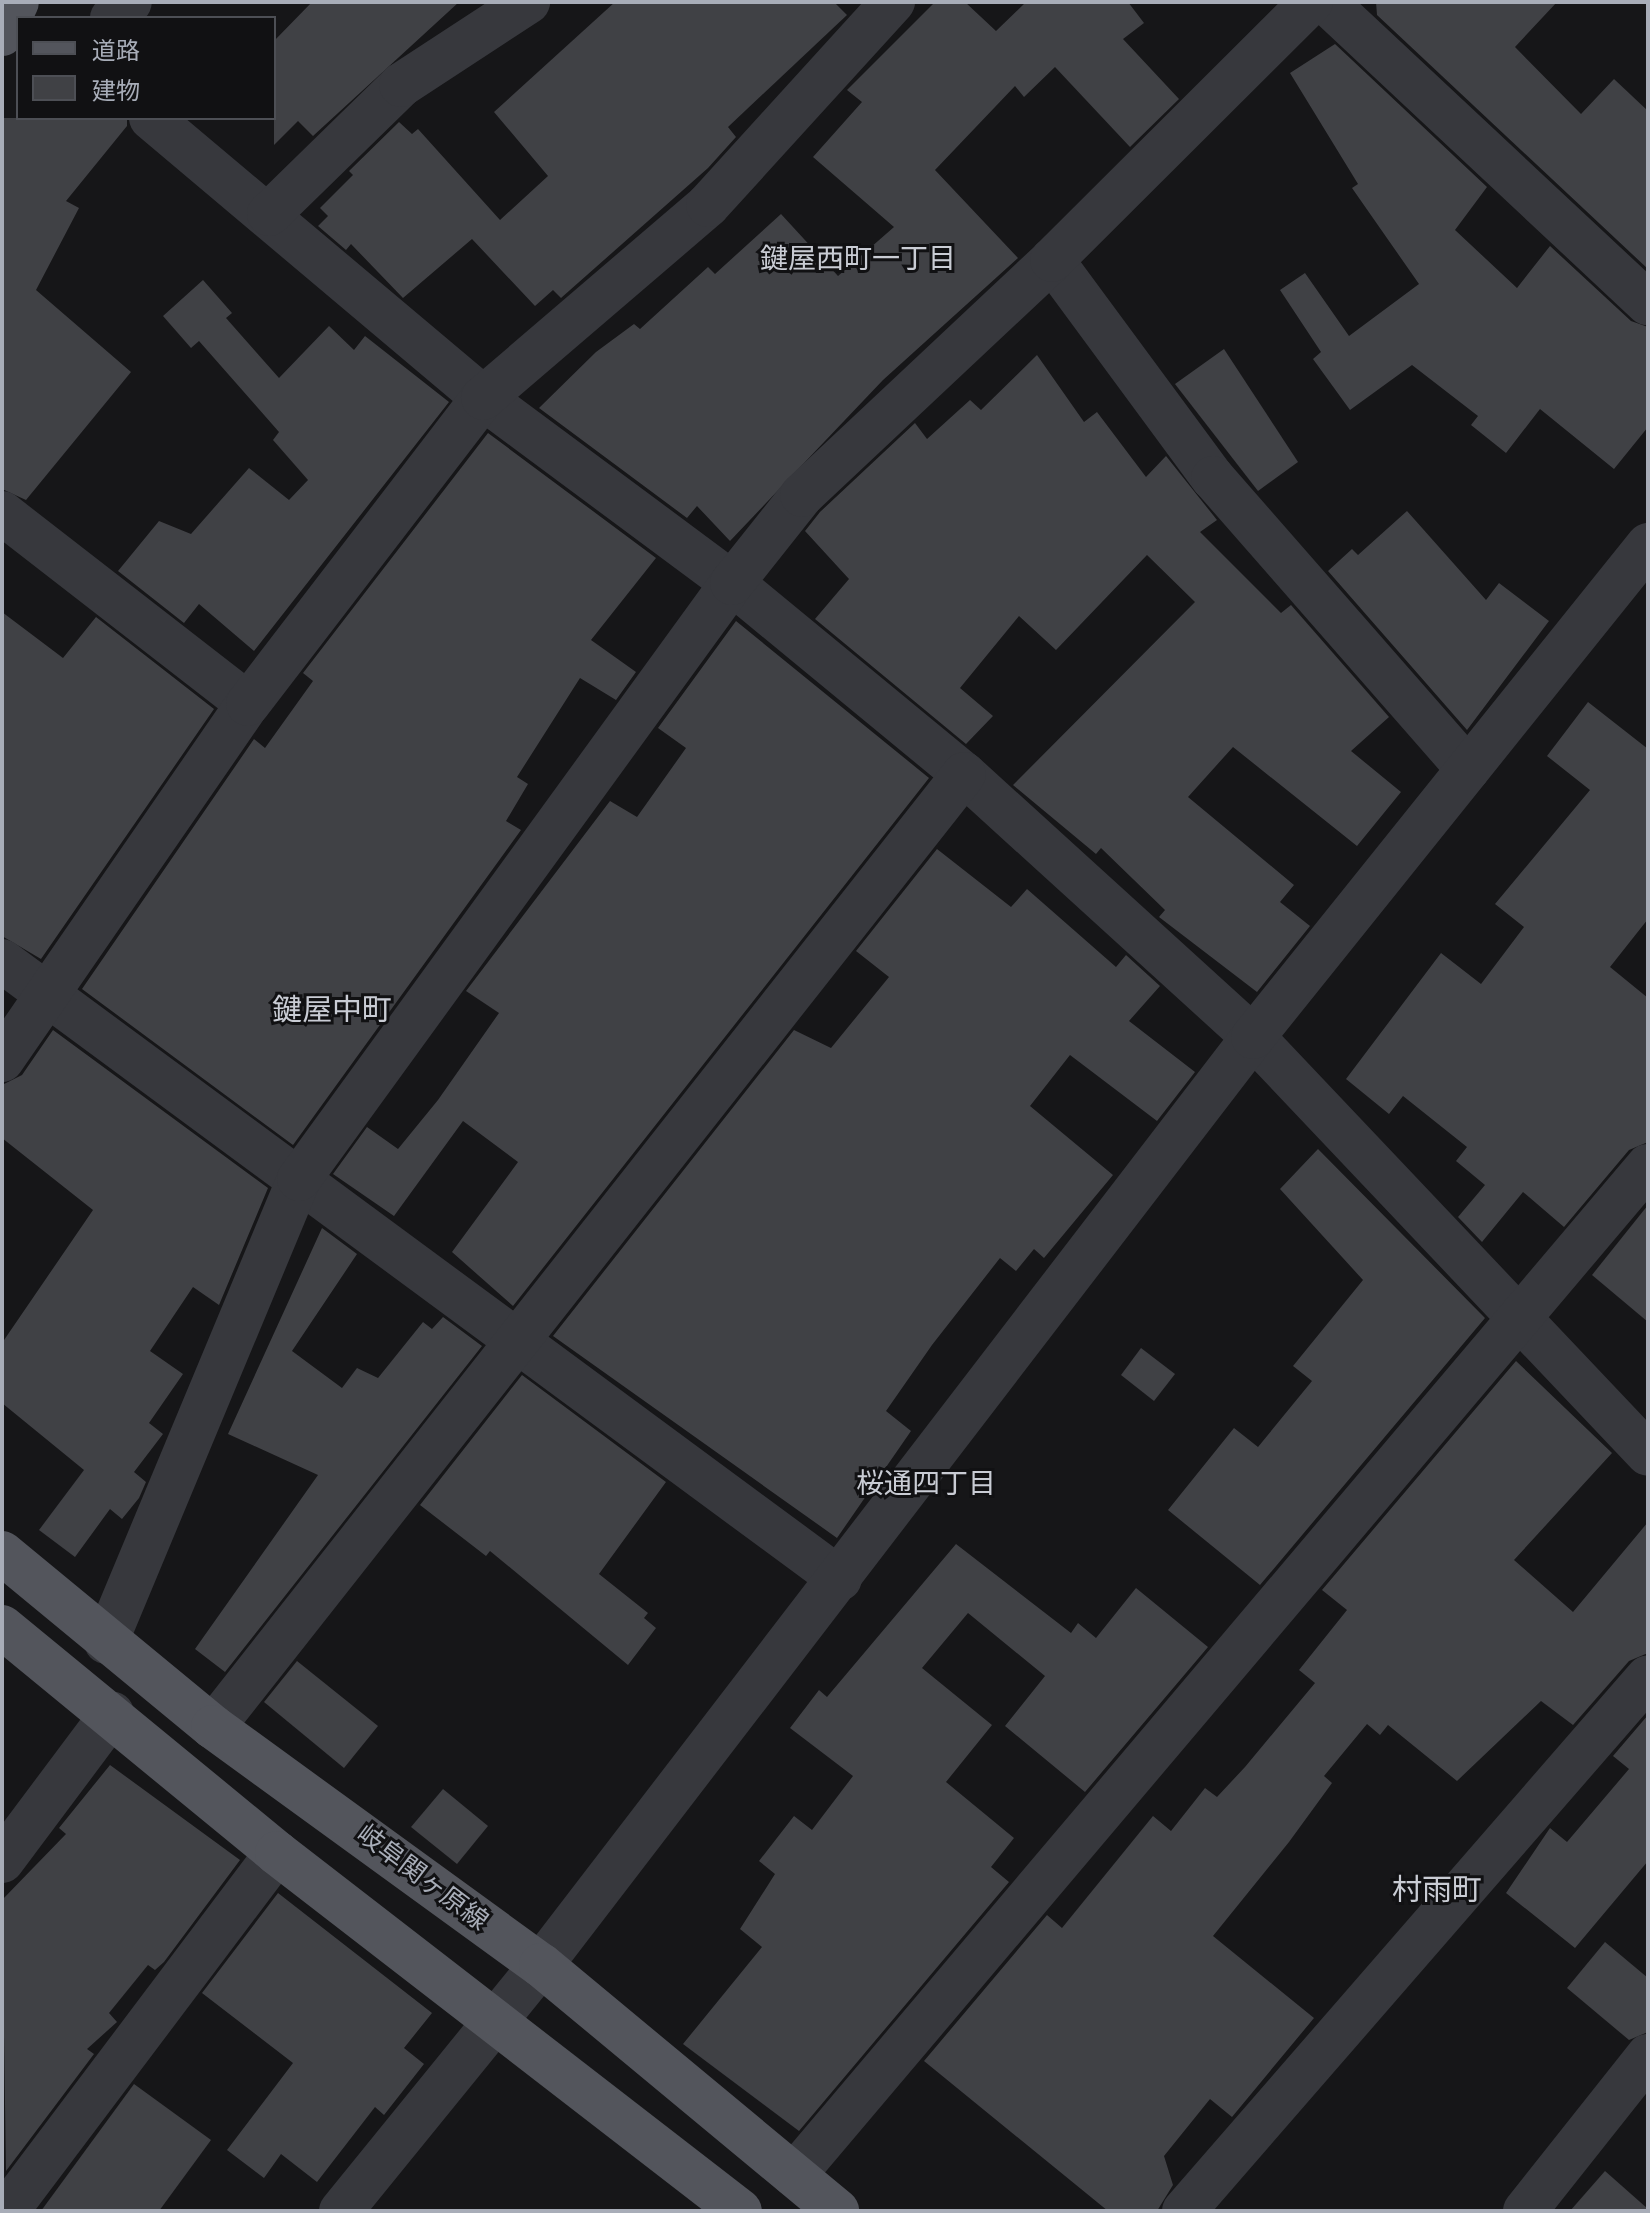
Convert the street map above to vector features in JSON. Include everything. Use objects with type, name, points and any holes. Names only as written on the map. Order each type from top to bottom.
[{"type":"main road","name":"岐阜関ヶ原線","points":[[2,1553],[106,1642],[213,1727],[541,1965],[837,2211]]},
{"type":"main road","points":[[2,1627],[112,1714],[277,1853],[740,2211]]},
{"type":"street","points":[[114,16],[130,2]]},
{"type":"street","points":[[269,214],[401,85],[528,2]]},
{"type":"street","points":[[2,1060],[44,992],[248,704],[483,398],[708,205],[893,2]]},
{"type":"street","points":[[106,1642],[299,1179],[732,583],[802,495],[1052,260],[1311,2]]},
{"type":"street","points":[[1326,2],[1648,303]]},
{"type":"street","points":[[153,120],[269,214],[483,398],[732,583],[964,774],[1253,1037],[1648,1454]]},
{"type":"street","points":[[1052,260],[1213,478],[1468,769]]},
{"type":"street","points":[[2,513],[248,704]]},
{"type":"street","points":[[341,2211],[541,1965],[1253,1037],[1648,545]]},
{"type":"street","points":[[213,1727],[964,774]]},
{"type":"street","points":[[2,961],[840,1579]]},
{"type":"street","points":[[794,2175],[1648,1166]]},
{"type":"street","points":[[1184,2211],[1648,1677]]},
{"type":"street","points":[[2,1861],[112,1714]]},
{"type":"street","points":[[7,2211],[277,1853]]},
{"type":"street","points":[[1525,2211],[1648,2056]]},
{"type":"building","points":[[312,2],[459,2],[313,136],[298,121],[274,145],[276,39]]},
{"type":"building","points":[[615,2],[834,2],[847,15],[728,127],[736,137],[708,168],[561,298],[553,290],[535,306],[472,239],[403,298],[351,244],[346,250],[318,226],[328,216],[320,208],[353,175],[349,171],[399,122],[412,134],[418,129],[500,220],[548,176],[494,112]]},
{"type":"building","points":[[935,2],[965,2],[996,31],[1026,2],[1128,2],[1144,23],[1123,39],[1179,99],[1130,147],[1055,67],[1024,97],[1015,86],[935,170],[1018,258],[883,380],[730,541],[697,506],[687,518],[539,408],[596,352],[634,324],[640,329],[708,267],[715,274],[781,214],[838,276],[894,227],[813,157],[862,102],[847,90]]},
{"type":"building","points":[[1376,2],[1557,2],[1515,47],[1581,114],[1614,79],[1648,111],[1648,269],[1377,15]]},
{"type":"building","points":[[1335,44],[1487,187],[1455,230],[1517,288],[1550,246],[1631,321],[1648,327],[1648,427],[1614,469],[1540,409],[1506,453],[1471,425],[1478,416],[1412,365],[1350,410],[1313,359],[1321,352],[1280,290],[1305,273],[1349,336],[1419,284],[1352,188],[1358,184],[1290,73]]},
{"type":"building","points":[[2,118],[127,120],[127,126],[66,201],[79,208],[36,290],[131,372],[26,500],[2,489]]},
{"type":"building","points":[[203,280],[232,313],[226,318],[279,378],[329,326],[354,350],[365,336],[449,402],[254,651],[199,604],[184,623],[118,571],[159,521],[191,534],[249,468],[289,500],[308,480],[273,440],[279,432],[199,341],[191,348],[163,316]]},
{"type":"building","points":[[1224,349],[1298,462],[1258,491],[1175,384]]},
{"type":"building","points":[[1037,355],[1084,422],[1097,412],[1146,477],[1166,456],[1217,520],[1200,532],[1281,613],[1291,605],[1389,717],[1351,751],[1401,792],[1357,846],[1233,747],[1188,797],[1294,885],[1280,902],[1310,926],[1257,992],[1159,917],[1165,910],[1101,848],[1096,854],[1013,785],[1195,602],[1147,555],[1056,650],[1019,616],[960,688],[993,716],[966,744],[815,619],[849,579],[805,531],[820,512],[915,423],[927,439],[970,400],[981,410]]},
{"type":"building","points":[[488,433],[656,558],[591,640],[636,672],[616,700],[580,678],[517,777],[528,784],[506,821],[521,830],[293,1145],[82,989],[254,739],[265,748],[313,681],[303,673]]},
{"type":"building","points":[[1407,511],[1486,600],[1499,583],[1549,621],[1467,730],[1328,571],[1352,549],[1358,555]]},
{"type":"building","points":[[2,612],[63,658],[96,617],[214,709],[41,959],[2,936]]},
{"type":"building","points":[[736,621],[929,778],[513,1306],[452,1252],[518,1162],[463,1121],[394,1216],[333,1174],[367,1127],[398,1149],[438,1100],[499,1013],[466,991],[610,801],[637,817],[686,748],[658,728]]},
{"type":"building","points":[[1588,702],[1648,749],[1648,919],[1610,967],[1648,998],[1648,1142],[1629,1150],[1564,1227],[1523,1192],[1482,1242],[1458,1217],[1485,1185],[1456,1161],[1467,1147],[1403,1096],[1389,1114],[1346,1079],[1441,953],[1481,984],[1524,927],[1495,904],[1590,790],[1547,756]]},
{"type":"building","points":[[937,849],[1011,907],[1027,889],[1116,967],[1126,955],[1160,986],[1129,1021],[1195,1072],[1157,1121],[1070,1055],[1030,1106],[1113,1175],[1044,1258],[1034,1249],[1016,1271],[1000,1258],[932,1345],[886,1411],[911,1431],[837,1538],[553,1336],[794,1030],[831,1048],[889,977],[856,951]]},
{"type":"building","points":[[53,1030],[268,1188],[219,1305],[193,1287],[150,1351],[183,1374],[149,1423],[163,1434],[134,1472],[146,1482],[139,1498],[122,1519],[110,1509],[75,1557],[39,1530],[84,1470],[2,1403],[2,1343],[93,1210],[2,1138],[2,1085],[22,1075]]},
{"type":"building","points":[[1318,1149],[1485,1318],[1260,1585],[1168,1510],[1234,1428],[1258,1447],[1312,1381],[1293,1366],[1363,1280],[1280,1189]]},
{"type":"building","points":[[1648,1205],[1648,1322],[1592,1275]]},
{"type":"building","points":[[322,1228],[357,1254],[292,1351],[342,1388],[357,1368],[378,1378],[423,1322],[432,1329],[443,1317],[482,1346],[225,1672],[195,1649],[318,1475],[228,1434]]},
{"type":"building","points":[[1141,1348],[1175,1374],[1154,1401],[1121,1375]]},
{"type":"building","points":[[1516,1361],[1612,1453],[1514,1560],[1573,1612],[1648,1522],[1648,1653],[1629,1661],[1573,1725],[1541,1701],[1457,1781],[1388,1725],[1380,1735],[1367,1724],[1324,1776],[1332,1783],[1213,1936],[1314,2018],[1232,2117],[1210,2099],[1164,2156],[1173,2185],[1157,2211],[1108,2211],[924,2061],[1047,1915],[1062,1928],[1153,1816],[1171,1831],[1205,1788],[1217,1797],[1245,1767],[1315,1683],[1299,1670],[1347,1610],[1322,1590]]},
{"type":"building","points":[[522,1375],[666,1482],[599,1574],[648,1613],[644,1618],[656,1628],[628,1665],[490,1551],[486,1556],[420,1505]]},
{"type":"building","points":[[956,1544],[1071,1633],[1078,1623],[1096,1638],[1136,1588],[1208,1647],[1085,1792],[1005,1726],[1045,1676],[968,1613],[922,1668],[992,1725],[946,1782],[1014,1838],[991,1867],[1009,1882],[799,2131],[683,2044],[762,1947],[740,1929],[775,1874],[759,1861],[794,1816],[812,1830],[853,1776],[790,1728],[819,1690],[827,1697]]},
{"type":"building","points":[[297,1661],[378,1726],[344,1768],[264,1702]]},
{"type":"building","points":[[1648,1715],[1648,1861],[1575,1948],[1506,1893],[1550,1828],[1567,1842],[1629,1769],[1613,1756]]},
{"type":"building","points":[[110,1765],[240,1860],[164,1962],[155,1970],[148,1965],[109,2013],[117,2022],[87,2049],[94,2054],[6,2171],[2,1900],[66,1834],[59,1828]]},
{"type":"building","points":[[443,1789],[488,1826],[457,1864],[411,1827]]},
{"type":"building","points":[[278,1893],[432,2013],[404,2048],[424,2064],[384,2115],[375,2107],[317,2182],[281,2154],[264,2178],[227,2150],[293,2063],[202,1993]]},
{"type":"building","points":[[1605,1942],[1648,1978],[1648,2032],[1629,2040],[1567,1988]]},
{"type":"building","points":[[134,2084],[211,2140],[159,2211],[41,2211]]},
{"type":"building","points":[[1605,2171],[1648,2209],[1648,2211],[1570,2211]]},
{"type":"district","name":"鍵屋西町一丁目","points":[[858,257]]},
{"type":"district","name":"鍵屋中町","points":[[332,1009]]},
{"type":"district","name":"桜通四丁目","points":[[926,1482]]},
{"type":"district","name":"村雨町","points":[[1437,1889]]}]
